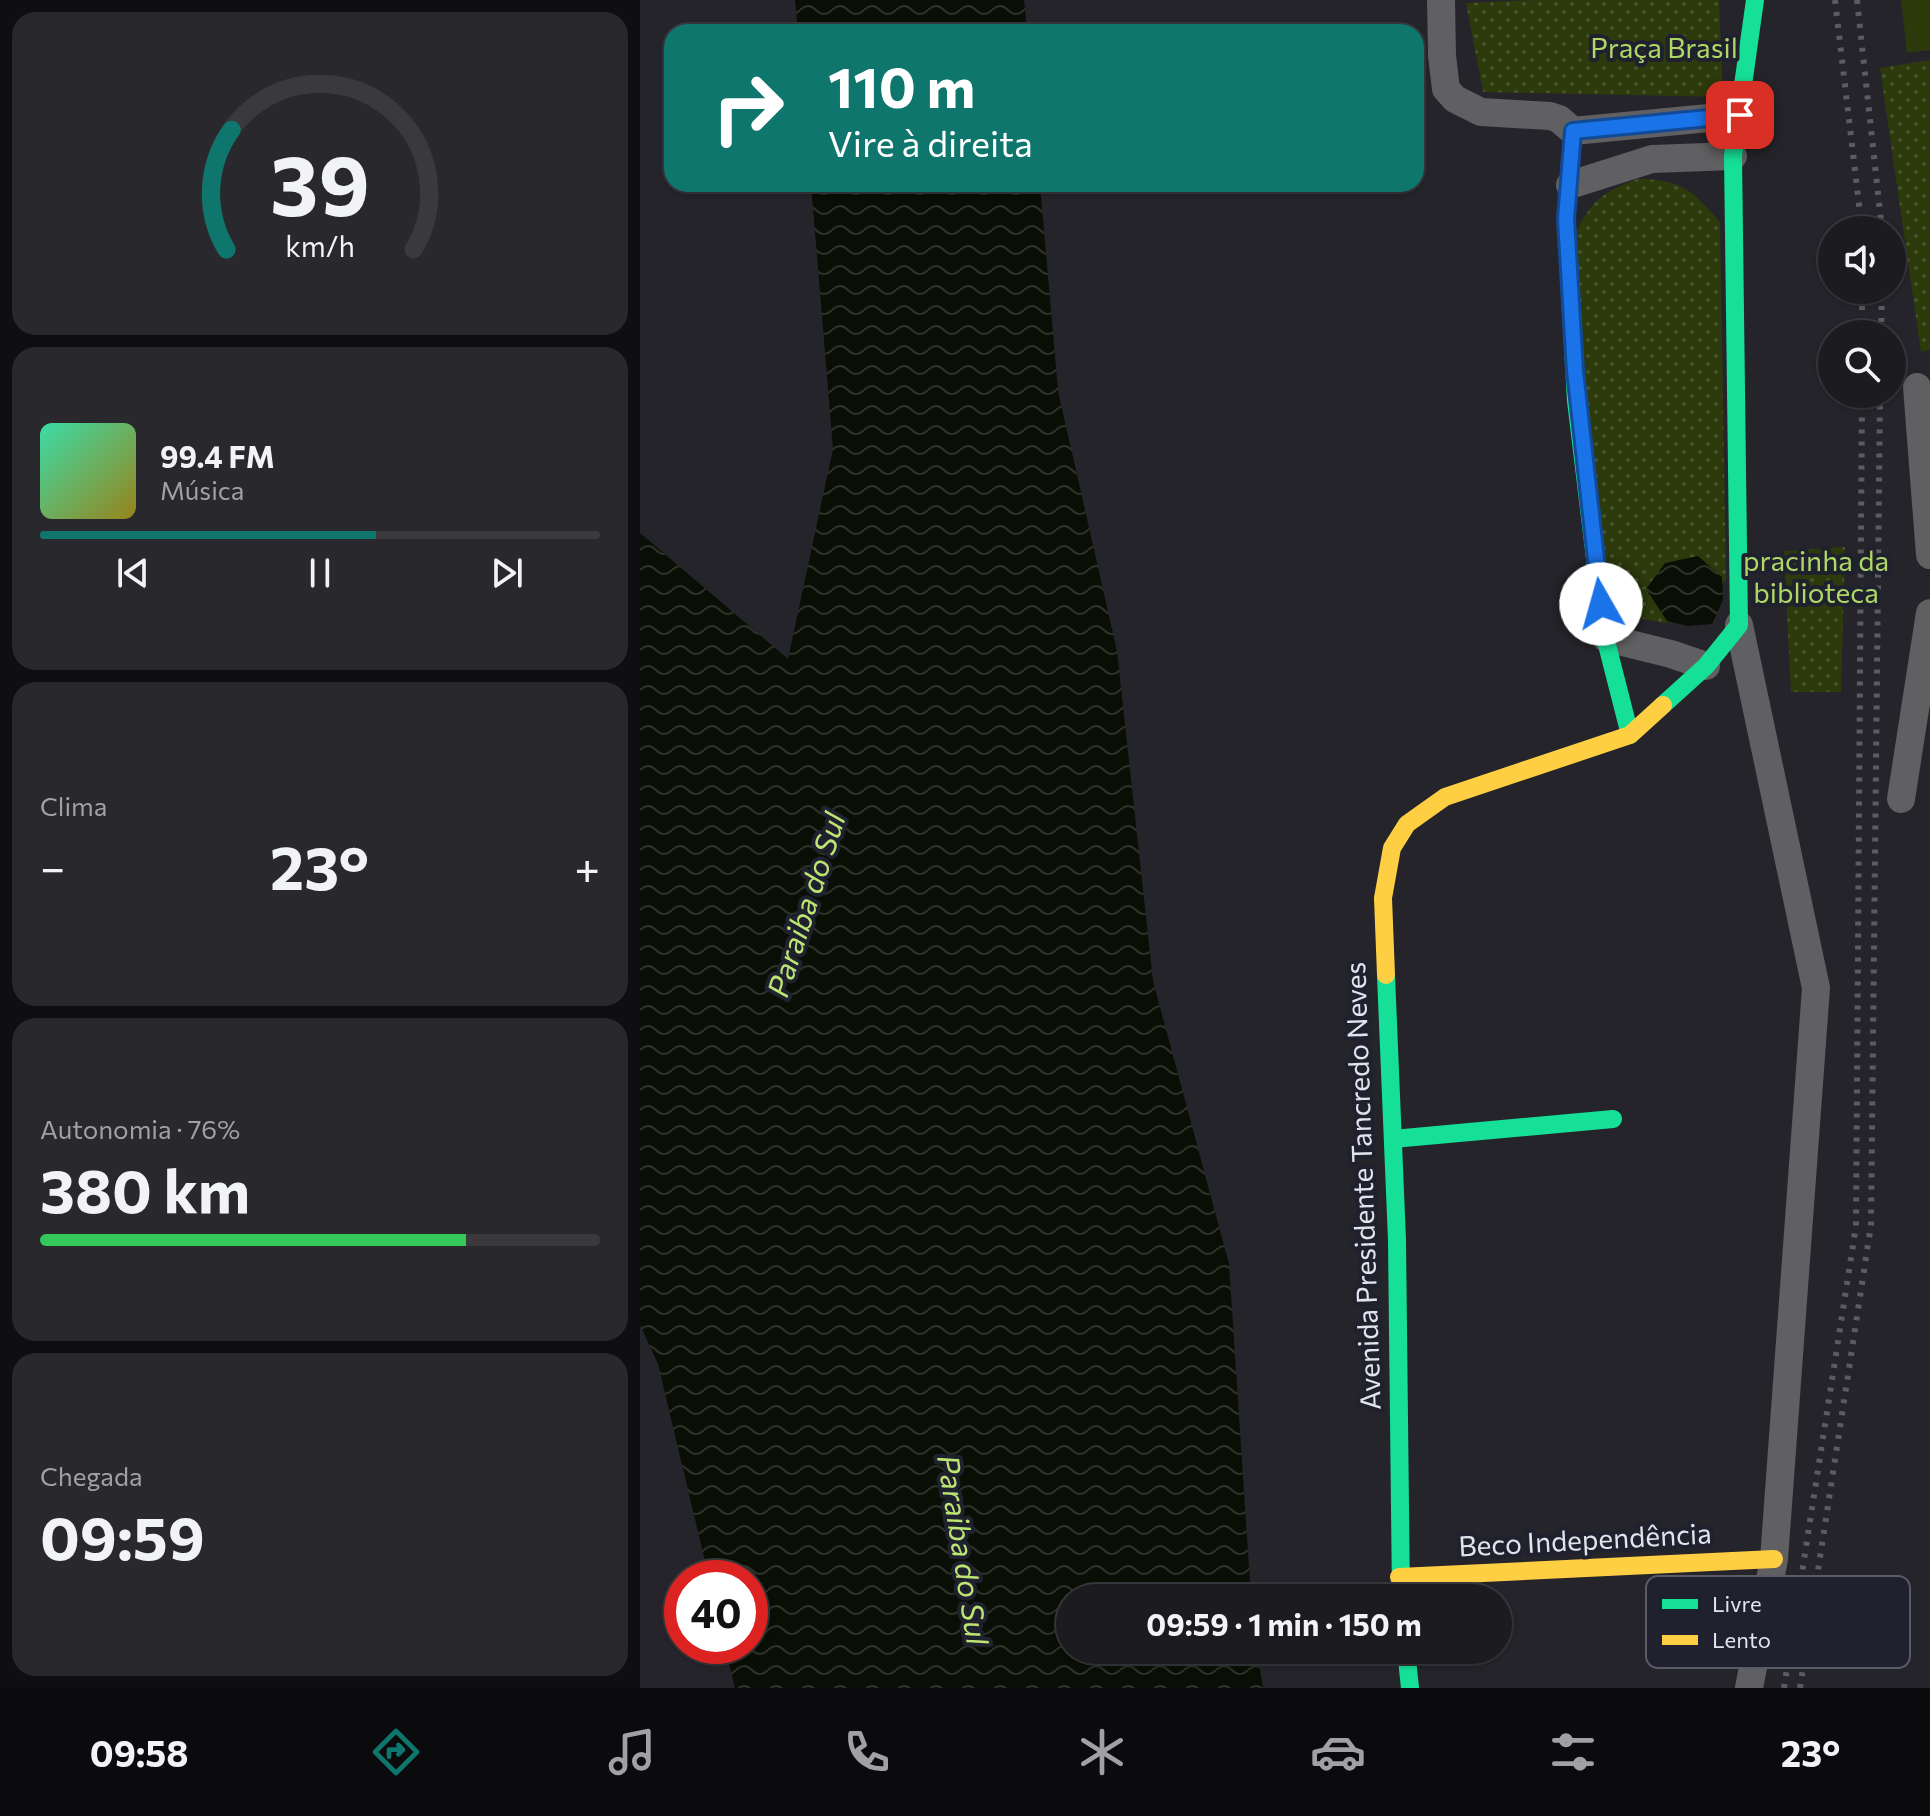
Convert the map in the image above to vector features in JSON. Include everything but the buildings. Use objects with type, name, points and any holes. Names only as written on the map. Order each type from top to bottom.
[{"type":"main road","points":[[1573,131],[1566,219],[1576,401],[1606,638],[1630,735],[1706,666],[1739,625],[1733,156],[1755,0]]},
{"type":"main road","name":"Avenida Presidente Tancredo Neves","points":[[1400,1584],[1397,1240],[1383,898],[1392,848],[1407,824],[1445,797],[1630,735]]},
{"type":"main road","points":[[1393,1139],[1613,1119]]},
{"type":"main road","name":"Beco Independência","points":[[1399,1577],[1774,1559]]},
{"type":"main road","points":[[1407,1664],[1410,1688]]},
{"type":"street","points":[[1441,0],[1446,89],[1455,99],[1481,112],[1550,116],[1559,119],[1573,131],[1740,115]]},
{"type":"street","points":[[1570,185],[1652,159],[1733,156]]},
{"type":"street","points":[[1917,387],[1930,555]]},
{"type":"street","points":[[1901,799],[1930,613]]},
{"type":"street","points":[[1739,625],[1816,988],[1771,1576]]},
{"type":"street","points":[[1606,638],[1706,666]]},
{"type":"street","points":[[1749,1688],[1753,1668]]},
{"type":"green space","name":"Praça Brasil","points":[[1719,0],[1723,97],[1483,92],[1466,3]]},
{"type":"green space","points":[[1901,0],[1930,0],[1930,50],[1907,53]]},
{"type":"green space","points":[[1930,60],[1930,350],[1921,352],[1906,248],[1906,216],[1901,216],[1880,68]]},
{"type":"green space","points":[[1638,179],[1666,182],[1685,189],[1720,222],[1726,580],[1686,619],[1665,623],[1632,617],[1601,590],[1574,236],[1599,199],[1615,188]]},
{"type":"green space","name":"pracinha da biblioteca","points":[[1845,547],[1841,692],[1791,692],[1784,551]]},
{"type":"water","points":[[795,0],[1024,0],[1026,24],[797,24]]},
{"type":"water","name":"Paraiba do Sul","points":[[812,192],[1041,192],[1058,391],[1117,651],[1153,981],[1229,1264],[1250,1584],[1056,1584],[1056,1664],[1259,1664],[1263,1688],[735,1688],[729,1664],[768,1664],[768,1560],[705,1560],[658,1364],[640,1325],[640,533],[788,659],[833,449]]},
{"type":"water","points":[[1698,556],[1722,577],[1723,600],[1712,624],[1688,626],[1667,621],[1646,589],[1665,563]]},
{"type":"railway","points":[[1835,0],[1860,216]]},
{"type":"railway","points":[[1857,0],[1880,216]]},
{"type":"railway","points":[[1862,304],[1862,320]]},
{"type":"railway","points":[[1881,320],[1882,304]]},
{"type":"railway","points":[[1801,1576],[1856,1226],[1862,408]]},
{"type":"railway","points":[[1817,1576],[1871,1225],[1880,408]]},
{"type":"railway","points":[[1784,1688],[1787,1668]]},
{"type":"railway","points":[[1800,1688],[1803,1668]]},
{"type":"traffic: fast","points":[[1663,705],[1706,666],[1739,625],[1733,156],[1755,0]]},
{"type":"traffic: fast","points":[[1573,131],[1566,219],[1576,401],[1604,633],[1630,735]]},
{"type":"traffic: fast","points":[[1386,975],[1397,1240],[1401,1584]]},
{"type":"traffic: fast","points":[[1393,1139],[1613,1119]]},
{"type":"traffic: fast","points":[[1407,1664],[1410,1688]]},
{"type":"traffic: slow","points":[[1386,975],[1383,898],[1392,848],[1407,824],[1445,797],[1630,735],[1663,705]]},
{"type":"traffic: slow","points":[[1399,1577],[1774,1559]]},
{"type":"route","points":[[1601,604],[1576,401],[1566,219],[1573,131],[1740,115]]}]
